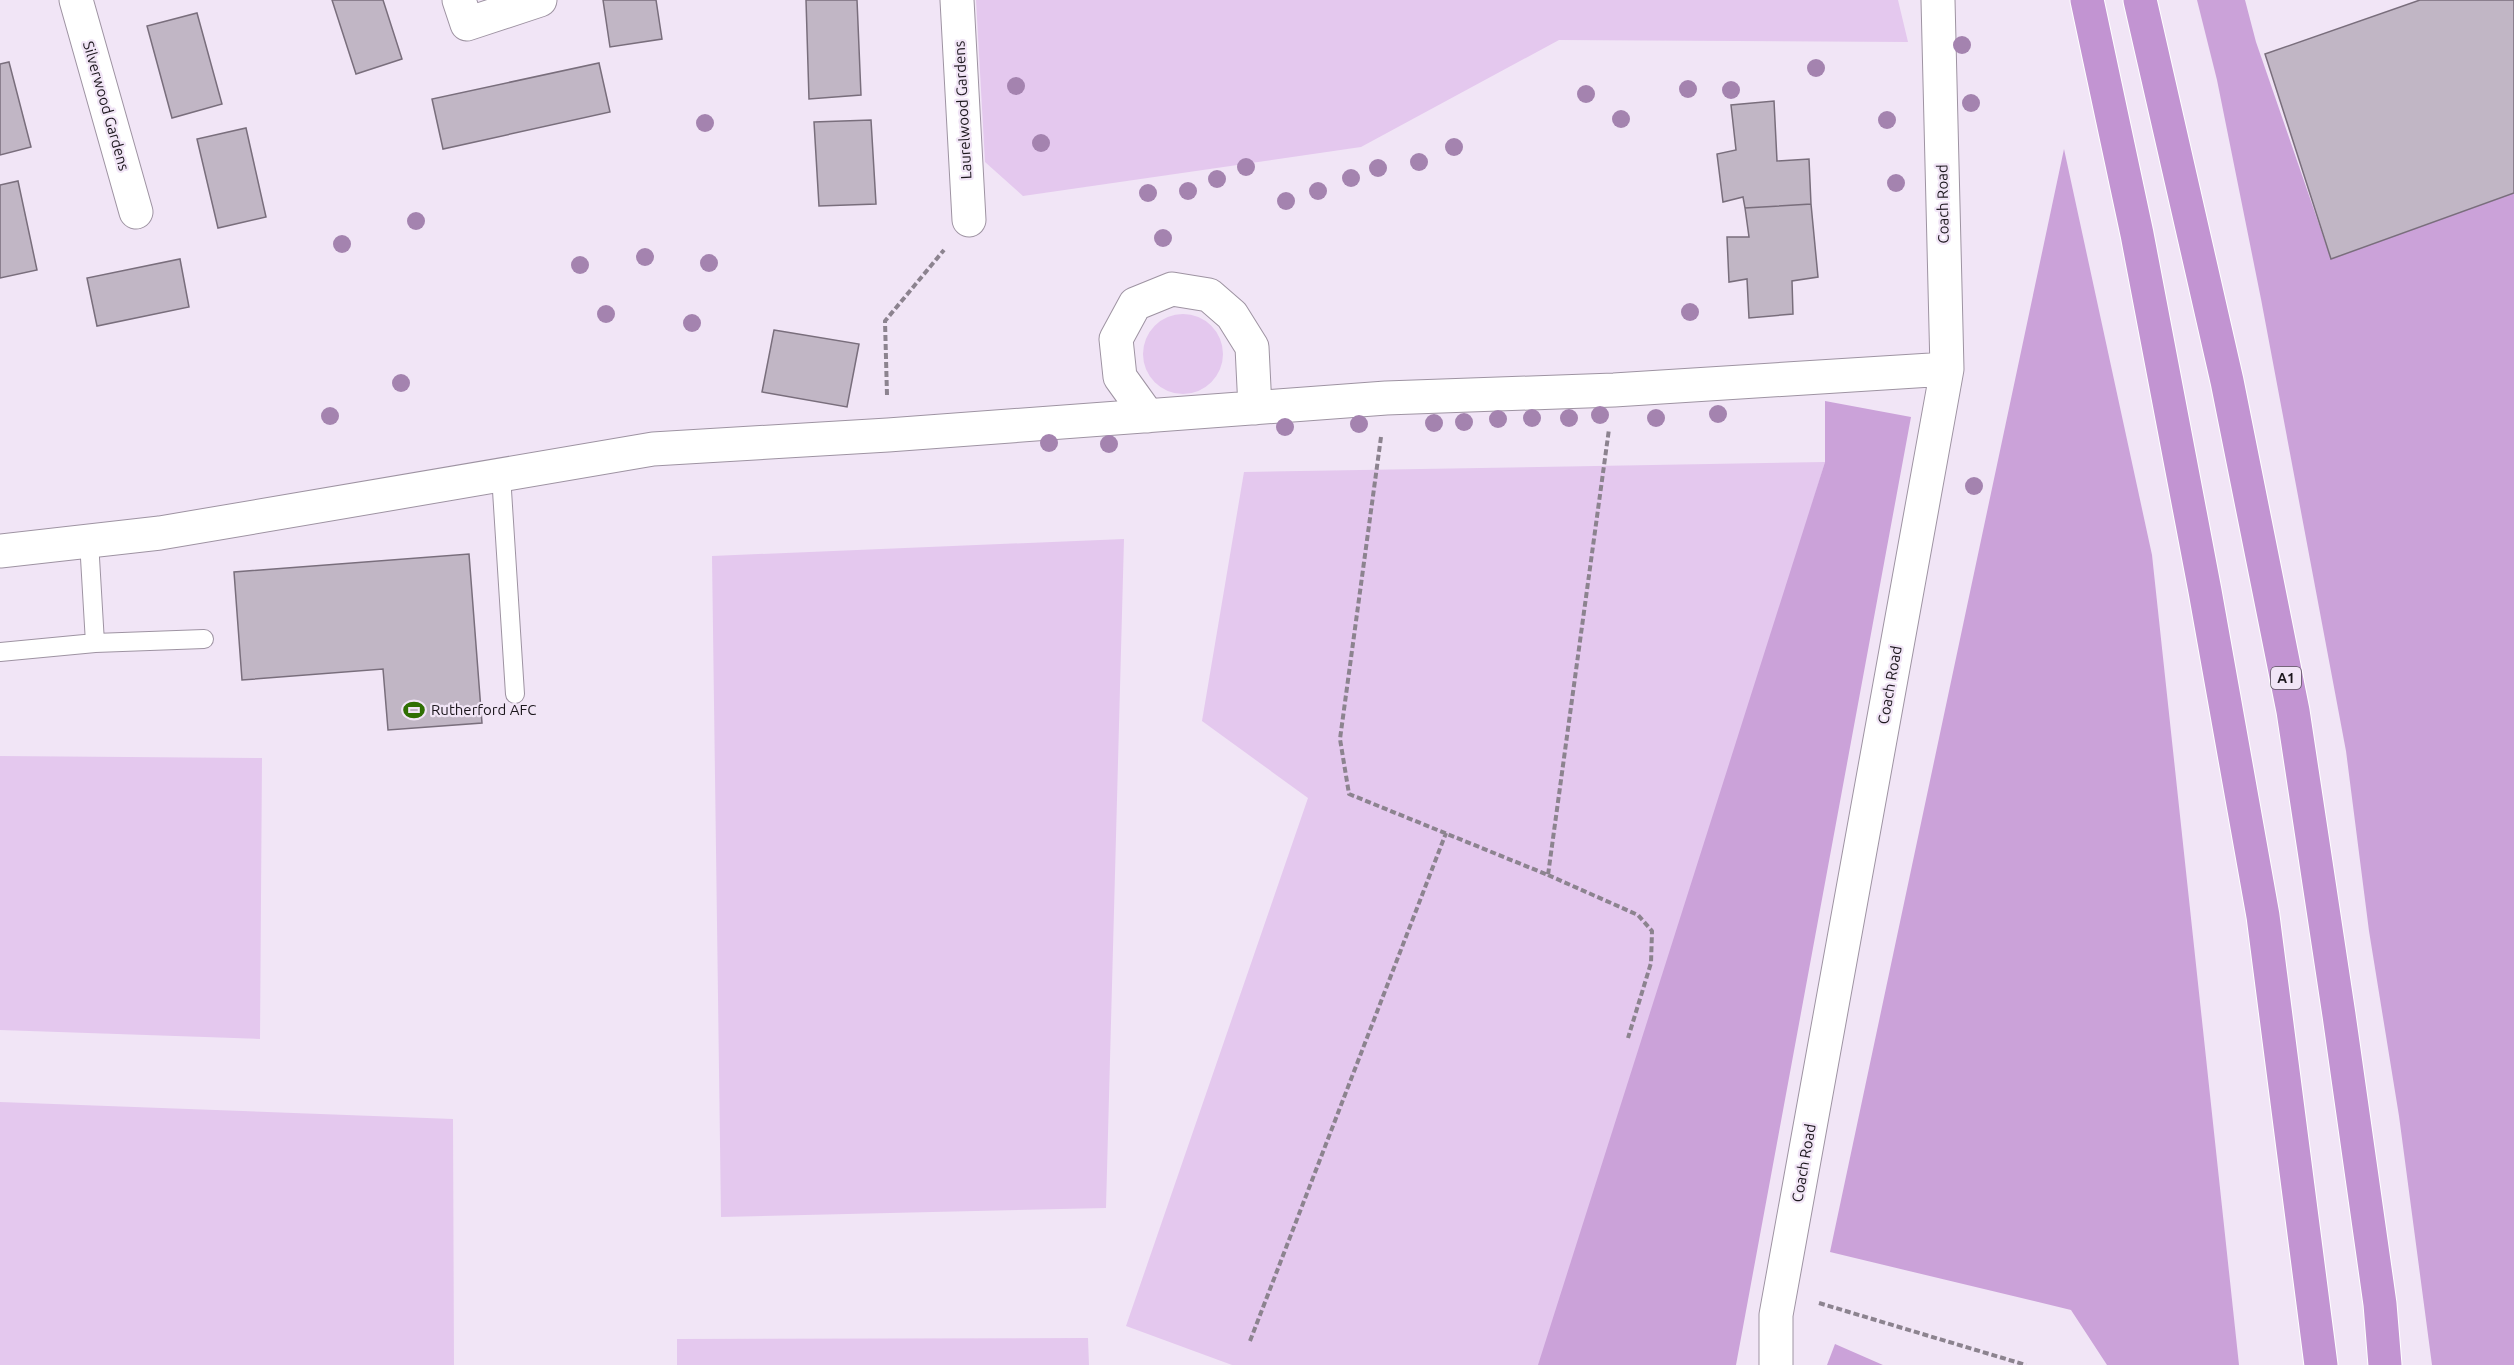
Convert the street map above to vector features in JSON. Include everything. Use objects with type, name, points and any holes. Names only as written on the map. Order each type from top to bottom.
[{"type":"highway","points":[[2087,0],[2142,257],[2263,916],[2321,1365]]},
{"type":"highway","name":"A1","points":[[2140,0],[2227,381],[2293,711],[2380,1304],[2385,1365]]},
{"type":"street","name":"Silverwood Gardens","points":[[76,0],[136,212]]},
{"type":"street","points":[[459,0],[467,24],[540,0]]},
{"type":"street","name":"Laurelwood Gardens","points":[[957,0],[969,220]]},
{"type":"street","name":"Coach Road","points":[[1776,1365],[1776,1315],[1947,369],[1938,0]]},
{"type":"street","points":[[1148,416],[1120,377],[1116,339],[1135,304],[1172,289],[1209,295],[1232,315],[1252,347],[1255,408]]},
{"type":"street","points":[[0,551],[160,533],[652,449],[888,435],[1386,398],[1614,390],[1947,369]]},
{"type":"lane","points":[[501,475],[515,694]]},
{"type":"lane","points":[[89,541],[95,643]]},
{"type":"lane","points":[[0,652],[95,643],[204,639]]},
{"type":"path","points":[[888,435],[885,321],[969,220]]},
{"type":"path","points":[[1548,875],[1614,390]]},
{"type":"path","points":[[1386,398],[1340,739],[1349,794],[1548,875],[1638,915],[1652,931],[1650,963],[1628,1038]]},
{"type":"path","points":[[1250,1341],[1446,833]]},
{"type":"path","points":[[1781,1292],[2026,1365]]},
{"type":"shaded area","points":[[976,0],[1898,0],[1908,42],[1559,40],[1361,147],[1023,196],[985,162]]},
{"type":"shaded area","points":[[2197,0],[2245,0],[2256,42],[2331,259],[2514,193],[2514,1365],[2432,1365],[2399,1116],[2369,931],[2346,751],[2261,299],[2217,80]]},
{"type":"shaded area","points":[[2064,149],[2152,555],[2239,1365],[2107,1365],[2071,1310],[1830,1252]]},
{"type":"shaded area","points":[[1183,314],[1198,317],[1211,326],[1220,339],[1223,354],[1220,369],[1211,382],[1198,391],[1183,394],[1168,391],[1155,382],[1146,369],[1143,354],[1146,339],[1155,326],[1168,317]]},
{"type":"shaded area","points":[[1825,401],[1911,417],[1736,1365],[1538,1365],[1825,462]]},
{"type":"shaded area","points":[[1825,462],[1686,918],[1539,1365],[1232,1365],[1126,1326],[1308,798],[1202,721],[1244,472]]},
{"type":"shaded area","points":[[1124,539],[1106,1208],[721,1217],[712,556]]},
{"type":"shaded area","points":[[0,756],[262,758],[260,1039],[0,1030]]},
{"type":"shaded area","points":[[0,1102],[453,1119],[454,1365],[0,1365]]},
{"type":"shaded area","points":[[1088,1338],[1089,1365],[677,1365],[677,1339]]},
{"type":"shaded area","points":[[1835,1344],[1883,1365],[1827,1365]]},
{"type":"building","points":[[332,0],[383,0],[402,59],[356,74]]},
{"type":"building","points":[[603,0],[656,0],[662,39],[610,47]]},
{"type":"building","points":[[806,0],[857,0],[861,95],[809,99]]},
{"type":"building","points":[[2420,0],[2514,0],[2514,193],[2331,259],[2265,54]]},
{"type":"building","points":[[197,13],[222,104],[172,118],[147,26]]},
{"type":"building","points":[[9,62],[31,147],[0,155],[0,64]]},
{"type":"building","points":[[599,63],[610,112],[443,149],[432,99]]},
{"type":"building","points":[[1774,101],[1777,161],[1809,159],[1811,204],[1745,208],[1743,197],[1723,202],[1717,154],[1736,150],[1731,105]]},
{"type":"building","points":[[871,120],[876,204],[819,206],[814,122]]},
{"type":"building","points":[[246,128],[266,217],[218,228],[197,139]]},
{"type":"building","points":[[18,181],[37,270],[0,278],[0,185]]},
{"type":"building","points":[[1811,204],[1818,277],[1792,281],[1793,314],[1749,318],[1747,279],[1729,282],[1727,237],[1749,237],[1745,208]]},
{"type":"building","points":[[180,259],[189,307],[97,326],[87,278]]},
{"type":"building","points":[[774,330],[859,344],[847,407],[762,392]]},
{"type":"building","points":[[469,554],[482,723],[388,730],[383,669],[242,680],[234,572]]},
{"type":"place","name":"Rutherford AFC","points":[[414,710]]}]
